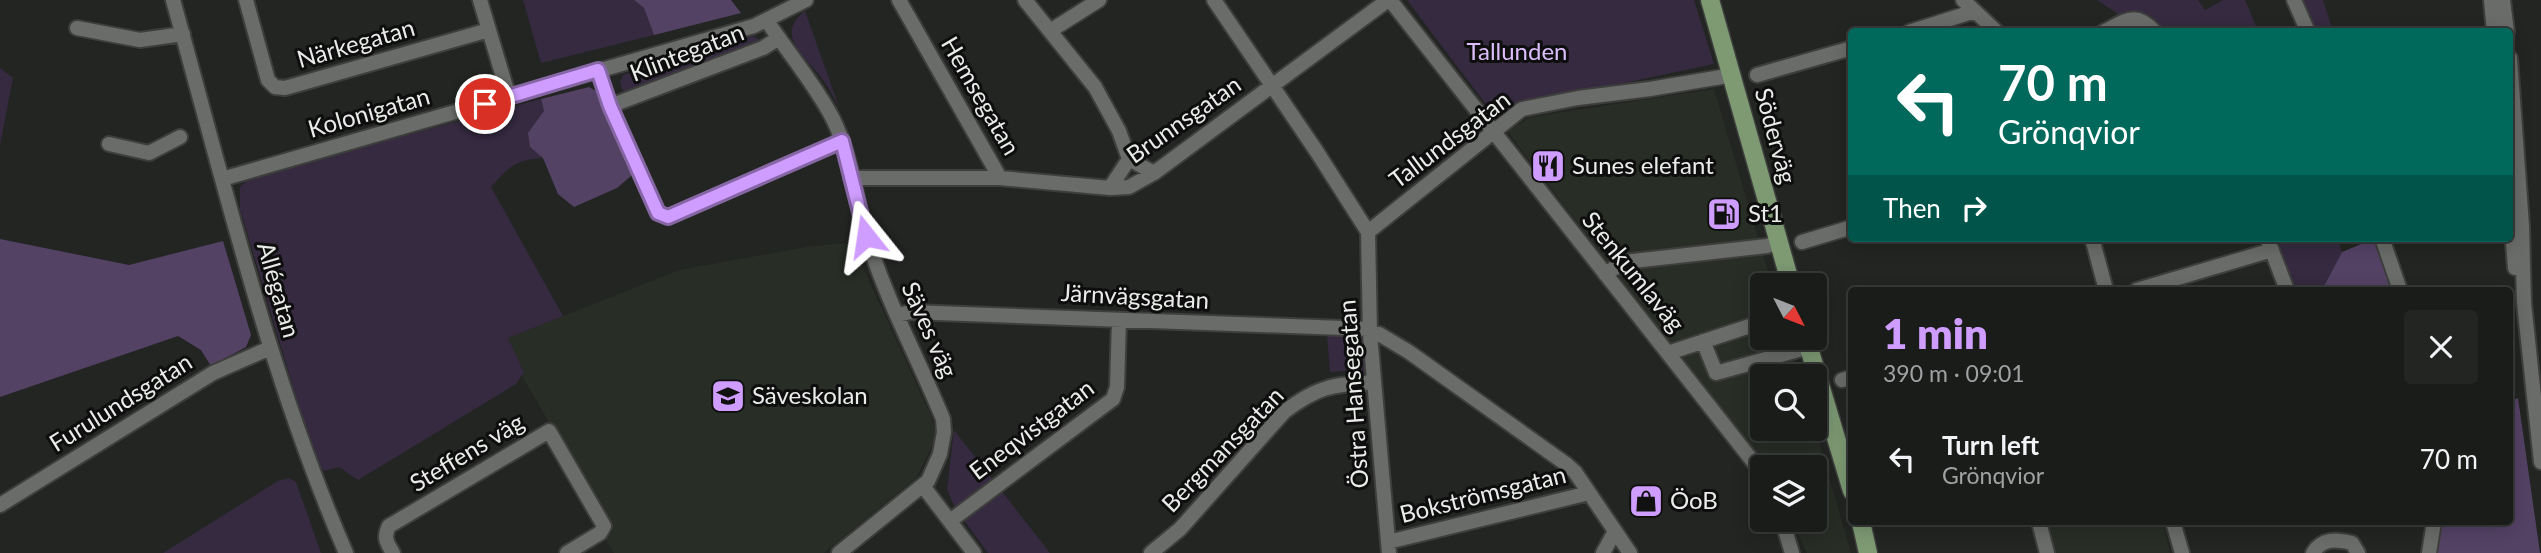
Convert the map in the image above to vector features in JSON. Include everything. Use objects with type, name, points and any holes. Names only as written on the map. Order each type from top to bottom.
[{"type":"main road","name":"Söderväg","points":[[1710,0],[1787,273]]},
{"type":"main road","points":[[1810,350],[1848,477]]},
{"type":"main road","points":[[1862,525],[1867,551]]},
{"type":"street","name":"Allégatan","points":[[173,0],[270,348],[310,466],[346,553]]},
{"type":"street","points":[[480,0],[509,97]]},
{"type":"street","name":"Kolonigatan","points":[[222,179],[767,21],[806,0]]},
{"type":"street","name":"Hemsegatan","points":[[899,0],[1000,178]]},
{"type":"street","points":[[1025,0],[1096,87],[1119,131],[1129,159],[1154,173]]},
{"type":"street","points":[[1050,31],[1099,0]]},
{"type":"street","points":[[1214,0],[1368,232]]},
{"type":"street","name":"Brunnsgatan","points":[[851,178],[1000,178],[1110,188],[1129,187],[1154,173],[1389,0]]},
{"type":"street","name":"Stenkumlaväg","points":[[1389,0],[1750,458]]},
{"type":"street","points":[[1962,0],[1993,28]]},
{"type":"street","points":[[2294,0],[2306,28]]},
{"type":"street","points":[[2491,0],[2494,28]]},
{"type":"street","points":[[2503,0],[2506,28]]},
{"type":"street","name":"Närkegatan","points":[[248,1],[268,80],[275,87],[285,88],[489,30]]},
{"type":"street","points":[[1922,28],[1975,12]]},
{"type":"street","points":[[2112,28],[2134,18],[2144,20],[2151,28]]},
{"type":"street","name":"Säves väg","points":[[767,21],[821,98],[842,141],[866,236],[943,419],[944,432],[940,454],[932,474],[923,486],[839,553]]},
{"type":"street","points":[[76,24],[102,33],[140,40],[183,34]]},
{"type":"street","name":"Klintegatan","points":[[610,106],[763,48],[779,38]]},
{"type":"street","points":[[1757,75],[1848,49]]},
{"type":"street","points":[[598,70],[610,106],[662,217],[668,217],[842,141]]},
{"type":"street","name":"Tallundsgatan","points":[[1368,232],[1522,109],[1578,97],[1650,89],[1733,75]]},
{"type":"street","points":[[2513,100],[2522,226],[2524,303],[2536,373],[2541,462]]},
{"type":"street","points":[[108,140],[149,152],[180,137]]},
{"type":"street","points":[[1110,188],[1129,159]]},
{"type":"street","points":[[1802,242],[1848,228]]},
{"type":"street","name":"Östra Hansegatan","points":[[1368,232],[1370,332],[1389,548]]},
{"type":"street","points":[[2513,239],[2517,282],[2524,303]]},
{"type":"street","points":[[1605,274],[1624,262],[1767,246],[1778,242]]},
{"type":"street","points":[[2093,242],[2105,287]]},
{"type":"street","points":[[2383,242],[2399,287]]},
{"type":"street","points":[[2146,287],[2269,244],[2286,287]]},
{"type":"street","name":"Järnvägsgatan","points":[[897,315],[911,312],[1119,320],[1379,334],[1409,352],[1566,464],[1629,553]]},
{"type":"street","name":"Eneqvistgatan","points":[[950,521],[1113,399],[1117,387],[1119,320]]},
{"type":"street","points":[[1668,353],[1750,326]]},
{"type":"street","points":[[1703,341],[1716,373],[1784,350]]},
{"type":"street","name":"Furulundsgatan","points":[[0,505],[213,373],[270,348]]},
{"type":"street","name":"Bergmansgatan","points":[[1151,553],[1180,529],[1277,420],[1298,402],[1326,386],[1374,382]]},
{"type":"street","name":"Steffens väg","points":[[393,553],[386,542],[385,534],[389,526],[549,430],[604,526],[567,553]]},
{"type":"street","points":[[923,486],[974,553]]},
{"type":"street","name":"Bokströmsgatan","points":[[1389,548],[1589,493]]},
{"type":"street","points":[[2040,525],[2047,553]]},
{"type":"street","points":[[2174,525],[2182,553]]},
{"type":"street","points":[[2429,553],[2434,525]]},
{"type":"street","points":[[1603,553],[1615,531]]},
{"type":"street","points":[[1786,532],[1792,553]]},
{"type":"street","points":[[2313,553],[2317,547],[2331,540],[2352,543],[2358,553]]},
{"type":"shaded area","points":[[634,0],[731,0],[741,13],[654,35],[644,8]]},
{"type":"shaded area","points":[[589,87],[596,91],[632,175],[617,188],[574,207],[558,194],[543,158],[530,147],[528,133],[544,111],[541,99]]},
{"type":"shaded area","points":[[1714,89],[1768,273],[1750,273],[1750,350],[1791,350],[1796,364],[1750,364],[1750,441],[1819,441],[1823,455],[1750,455],[1750,461],[1661,331],[1507,131],[1531,117]]},
{"type":"shaded area","points":[[0,239],[129,265],[223,241],[251,335],[246,347],[211,366],[201,350],[178,336],[0,397]]},
{"type":"shaded area","points":[[2366,242],[2378,242],[2394,283],[2387,287],[2324,287],[2342,252]]},
{"type":"shaded area","name":"Säveskolan","points":[[847,243],[854,248],[931,416],[935,431],[932,446],[917,477],[824,553],[614,553],[605,538],[613,532],[522,376],[524,372],[508,338],[679,270],[806,247]]},
{"type":"shaded area","points":[[2518,398],[2540,553],[2437,553],[2441,525],[2513,525],[2513,400]]},
{"type":"shaded area","points":[[1827,470],[1851,553],[1807,553],[1797,532],[1827,532]]},
{"type":"shaded area","points":[[2046,525],[2164,525],[2170,553],[2053,553]]},
{"type":"green space","points":[[523,0],[634,0],[644,8],[654,35],[541,63]]},
{"type":"green space","name":"Tallunden","points":[[1407,0],[1694,0],[1714,64],[1491,111]]},
{"type":"green space","points":[[2097,0],[2198,0],[2205,10],[2223,0],[2245,0],[2257,28],[2152,28],[2124,18]]},
{"type":"green space","points":[[2303,0],[2323,0],[2332,28],[2316,28]]},
{"type":"green space","points":[[805,11],[840,110],[826,83],[802,55],[792,38],[796,20]]},
{"type":"green space","points":[[753,36],[762,41],[627,94],[622,89],[620,82],[623,75]]},
{"type":"green space","points":[[0,68],[13,78],[0,145]]},
{"type":"green space","points":[[541,99],[544,111],[530,147],[543,158],[514,165],[491,187],[563,316],[508,338],[524,372],[516,384],[358,480],[339,467],[324,471],[315,461],[240,209],[240,187],[251,177]]},
{"type":"green space","points":[[2273,242],[2338,242],[2342,252],[2324,287],[2290,287]]},
{"type":"green space","points":[[1327,334],[1363,338],[1367,378],[1359,378],[1358,370],[1330,372]]},
{"type":"green space","points":[[954,430],[1050,553],[988,553],[955,508],[947,489]]},
{"type":"green space","points":[[289,478],[296,482],[321,553],[163,553],[278,481]]},
{"type":"place","name":"Sunes elefant","points":[[1548,166]]},
{"type":"place","name":"St1","points":[[1724,214]]},
{"type":"place","name":"Säveskolan","points":[[728,396]]},
{"type":"place","name":"ÖoB","points":[[1646,501]]},
{"type":"route","points":[[485,104],[598,70],[610,106],[662,217],[668,217],[842,141],[866,236]]}]
